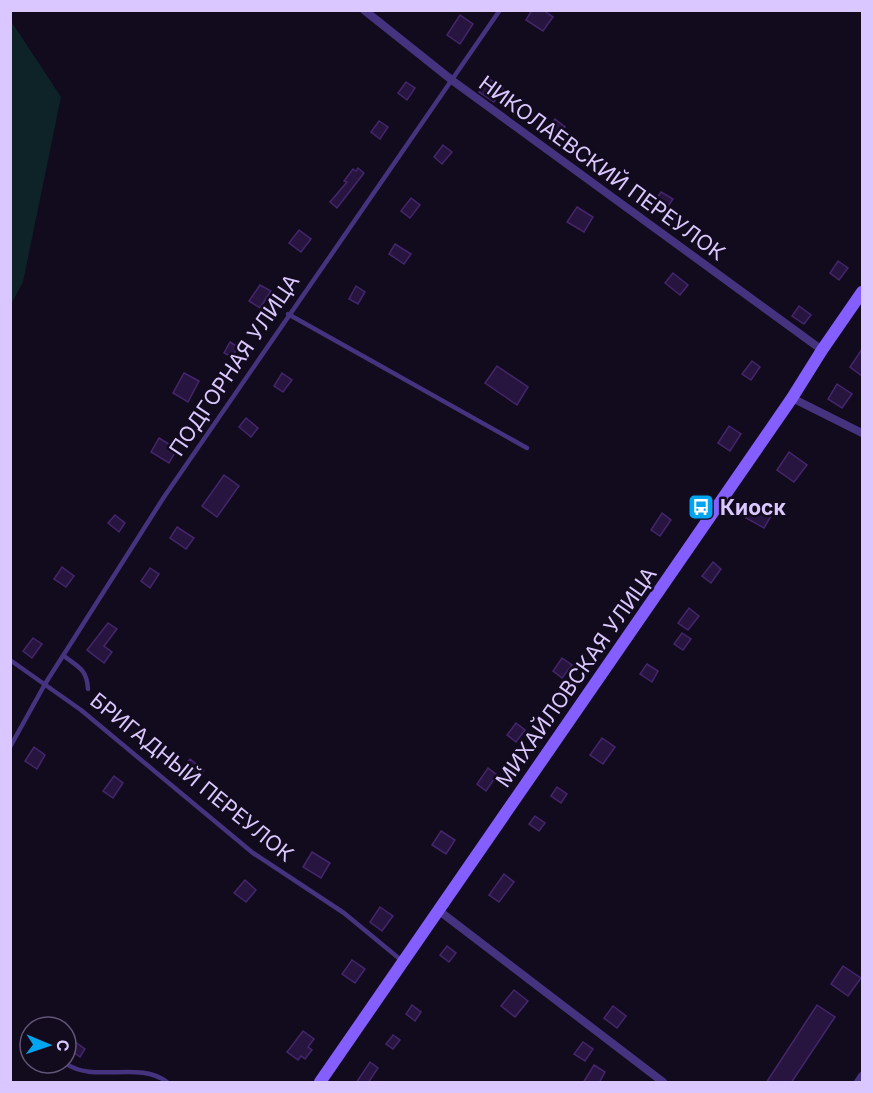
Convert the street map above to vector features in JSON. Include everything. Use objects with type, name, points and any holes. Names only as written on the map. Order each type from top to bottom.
[{"type":"street","name":"НИКОЛАЕВСКИЙ ПЕРЕУЛОК","points":[[364,10],[453,81],[822,350]]},
{"type":"street","name":"МИХАЙЛОВСКАЯ УЛИЦА","points":[[320,1083],[792,398],[862,292]]},
{"type":"street","points":[[792,398],[862,433]]},
{"type":"street","points":[[438,910],[663,1083]]},
{"type":"street","points":[[858,1083],[862,1076]]},
{"type":"lane","name":"ПОДГОРНАЯ УЛИЦА","points":[[10,747],[45,684],[164,497],[288,314],[453,81],[500,10]]},
{"type":"lane","points":[[288,314],[527,448]]},
{"type":"lane","points":[[64,656],[85,672],[88,689]]},
{"type":"lane","name":"БРИГАДНЫЙ ПЕРЕУЛОК","points":[[10,660],[81,710],[253,853],[344,913],[403,962]]},
{"type":"lane","points":[[78,1070],[147,1073],[159,1076],[167,1083]]},
{"type":"green space","points":[[11,21],[61,97],[23,282],[11,304]]},
{"type":"building","points":[[532,10],[543,10],[553,17],[543,31],[526,20]]},
{"type":"building","points":[[460,15],[473,24],[460,44],[447,35]]},
{"type":"building","points":[[488,78],[503,88],[494,102],[479,92]]},
{"type":"building","points":[[406,82],[415,88],[407,100],[398,93]]},
{"type":"building","points":[[555,119],[565,127],[557,138],[546,130]]},
{"type":"building","points":[[379,121],[388,127],[380,139],[371,132]]},
{"type":"building","points":[[443,145],[452,152],[442,164],[434,157]]},
{"type":"building","points":[[358,168],[364,173],[337,208],[330,202],[347,182],[344,181],[353,169],[356,171]]},
{"type":"building","points":[[661,192],[673,199],[663,214],[651,207]]},
{"type":"building","points":[[411,198],[420,205],[410,218],[401,211]]},
{"type":"building","points":[[577,207],[593,217],[584,232],[567,222]]},
{"type":"building","points":[[299,230],[311,239],[301,252],[289,243]]},
{"type":"building","points":[[395,244],[411,254],[404,264],[389,254]]},
{"type":"building","points":[[838,261],[848,268],[839,280],[830,273]]},
{"type":"building","points":[[673,273],[688,285],[680,295],[665,283]]},
{"type":"building","points":[[260,285],[271,291],[260,308],[249,301]]},
{"type":"building","points":[[356,286],[365,292],[358,304],[349,299]]},
{"type":"building","points":[[799,306],[811,315],[804,324],[792,316]]},
{"type":"building","points":[[230,342],[238,347],[232,357],[224,353]]},
{"type":"building","points":[[862,349],[862,376],[850,367]]},
{"type":"building","points":[[752,361],[760,367],[751,380],[742,374]]},
{"type":"building","points":[[497,366],[528,387],[517,405],[485,383]]},
{"type":"building","points":[[184,373],[199,381],[188,402],[173,393]]},
{"type":"building","points":[[282,373],[292,380],[283,392],[274,386]]},
{"type":"building","points":[[837,384],[852,394],[842,408],[828,399]]},
{"type":"building","points":[[246,418],[258,428],[251,437],[239,427]]},
{"type":"building","points":[[729,426],[741,434],[730,451],[718,443]]},
{"type":"building","points":[[159,438],[177,449],[169,463],[151,452]]},
{"type":"building","points":[[789,452],[807,465],[794,482],[777,470]]},
{"type":"building","points":[[224,475],[239,486],[217,517],[202,506]]},
{"type":"building","points":[[753,506],[771,516],[764,528],[746,518]]},
{"type":"building","points":[[662,513],[671,520],[660,536],[651,530]]},
{"type":"building","points":[[115,515],[125,523],[119,532],[108,523]]},
{"type":"building","points":[[177,527],[194,538],[186,549],[170,538]]},
{"type":"building","points":[[713,562],[721,569],[711,583],[702,576]]},
{"type":"building","points":[[62,567],[74,576],[66,587],[54,579]]},
{"type":"building","points":[[150,568],[159,574],[150,588],[141,581]]},
{"type":"building","points":[[689,608],[699,616],[688,630],[678,623]]},
{"type":"building","points":[[108,623],[117,629],[104,646],[112,652],[104,663],[87,650]]},
{"type":"building","points":[[682,633],[691,639],[683,650],[674,644]]},
{"type":"building","points":[[33,638],[42,644],[32,658],[23,651]]},
{"type":"building","points":[[562,658],[572,665],[562,678],[553,671]]},
{"type":"building","points":[[647,664],[658,671],[652,682],[640,674]]},
{"type":"building","points":[[516,723],[525,730],[516,742],[507,735]]},
{"type":"building","points":[[602,738],[615,747],[603,764],[590,755]]},
{"type":"building","points":[[34,747],[45,755],[37,769],[25,761]]},
{"type":"building","points":[[190,759],[204,770],[197,780],[182,769]]},
{"type":"building","points":[[488,768],[497,775],[486,791],[477,784]]},
{"type":"building","points":[[114,776],[123,783],[113,798],[103,791]]},
{"type":"building","points":[[557,787],[567,794],[561,803],[551,796]]},
{"type":"building","points":[[535,816],[545,823],[539,831],[529,824]]},
{"type":"building","points":[[441,831],[455,840],[446,854],[432,845]]},
{"type":"building","points":[[312,852],[330,863],[321,878],[303,867]]},
{"type":"building","points":[[504,874],[514,882],[499,902],[489,895]]},
{"type":"building","points":[[245,880],[256,890],[246,902],[234,893]]},
{"type":"building","points":[[380,907],[393,916],[382,931],[370,922]]},
{"type":"building","points":[[447,946],[456,953],[449,962],[440,955]]},
{"type":"building","points":[[352,960],[365,969],[355,983],[342,974]]},
{"type":"building","points":[[843,966],[861,978],[848,996],[831,984]]},
{"type":"building","points":[[514,990],[528,1001],[515,1017],[501,1006]]},
{"type":"building","points":[[412,1005],[421,1012],[415,1021],[406,1014]]},
{"type":"building","points":[[817,1005],[835,1017],[791,1083],[766,1083]]},
{"type":"building","points":[[613,1006],[626,1016],[617,1028],[604,1018]]},
{"type":"building","points":[[303,1031],[314,1039],[308,1047],[312,1050],[305,1059],[301,1056],[298,1060],[287,1052]]},
{"type":"building","points":[[393,1035],[400,1040],[393,1049],[386,1044]]},
{"type":"building","points":[[583,1042],[593,1049],[585,1061],[574,1054]]},
{"type":"building","points":[[78,1044],[85,1049],[80,1057],[78,1056]]},
{"type":"building","points":[[370,1062],[378,1068],[368,1083],[356,1083]]},
{"type":"building","points":[[594,1065],[605,1072],[599,1083],[583,1083]]},
{"type":"place","name":"Киоск","points":[[701,507]]}]
